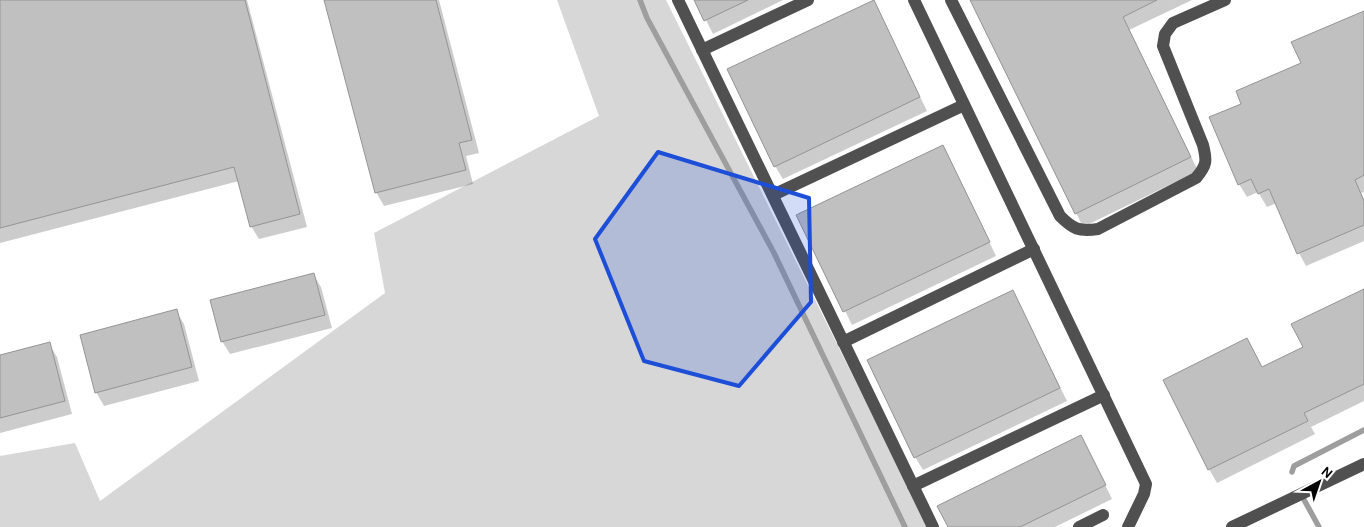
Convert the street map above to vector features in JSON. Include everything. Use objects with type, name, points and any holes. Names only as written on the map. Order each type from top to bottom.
[{"type":"lane","points":[[678,0],[933,527]]},
{"type":"lane","points":[[702,50],[808,0]]},
{"type":"lane","points":[[914,0],[1146,484],[1144,494],[1128,527]]},
{"type":"lane","points":[[951,0],[1060,216],[1070,227],[1084,231],[1098,229],[1196,178],[1204,169],[1206,158],[1203,145],[1163,46],[1166,34],[1173,23],[1225,0]]},
{"type":"lane","points":[[773,195],[964,105]]},
{"type":"lane","points":[[843,342],[1034,250]]},
{"type":"lane","points":[[913,486],[1104,395]]},
{"type":"lane","points":[[1232,527],[1364,464]]},
{"type":"lane","points":[[1079,527],[1103,515]]},
{"type":"highlighted area","points":[[658,152],[809,198],[811,302],[739,386],[644,361],[595,239]]},
{"type":"shaded area","points":[[557,0],[666,0],[928,527],[0,527],[0,456],[75,443],[100,501],[385,293],[374,233],[599,116]]},
{"type":"building","points":[[0,0],[245,0],[300,214],[250,227],[234,167],[0,228]]},
{"type":"building","points":[[324,0],[436,0],[472,140],[459,143],[466,170],[375,193]]},
{"type":"building","points":[[694,0],[748,0],[704,21]]},
{"type":"building","points":[[874,0],[920,97],[774,167],[727,69]]},
{"type":"building","points":[[970,0],[1157,0],[1123,17],[1191,157],[1075,214]]},
{"type":"building","points":[[1364,11],[1364,175],[1355,180],[1364,201],[1364,225],[1297,254],[1269,189],[1258,194],[1251,179],[1238,185],[1209,117],[1241,104],[1236,91],[1301,63],[1291,42]]},
{"type":"building","points":[[943,145],[990,242],[843,312],[796,215]]},
{"type":"building","points":[[314,273],[325,315],[221,342],[210,300]]},
{"type":"building","points":[[1364,289],[1364,384],[1304,413],[1308,421],[1208,470],[1163,380],[1247,338],[1262,367],[1303,347],[1291,324]]},
{"type":"building","points":[[1013,290],[1060,388],[914,458],[867,360]]},
{"type":"building","points":[[177,309],[192,367],[95,393],[80,335]]},
{"type":"building","points":[[50,342],[65,401],[0,418],[0,355]]},
{"type":"building","points":[[1081,435],[1106,485],[1020,527],[948,527],[937,506]]},
{"type":"waterway","points":[[640,0],[647,18],[774,253],[905,527]]},
{"type":"waterway","points":[[1292,472],[1294,466],[1364,430]]},
{"type":"waterway","points":[[1302,496],[1319,527]]}]
